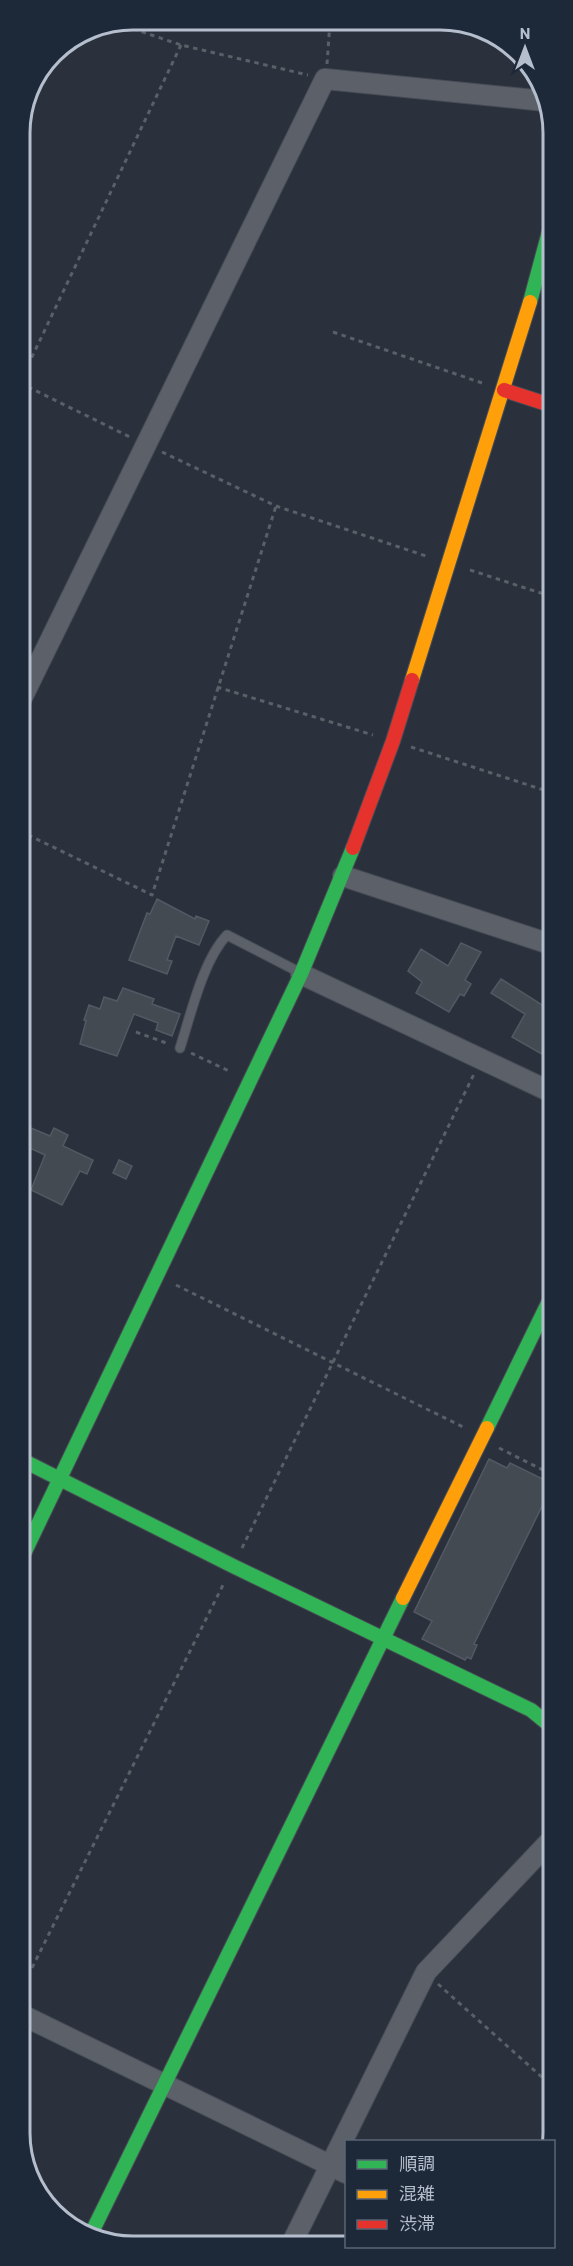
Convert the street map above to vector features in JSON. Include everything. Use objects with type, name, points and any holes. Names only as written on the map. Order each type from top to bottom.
[{"type":"street","points":[[30,682],[325,79],[538,100]]},
{"type":"street","points":[[30,1542],[251,1081],[301,974],[343,876],[393,741],[504,390],[543,255]]},
{"type":"street","points":[[504,390],[543,403]]},
{"type":"street","points":[[343,876],[543,942]]},
{"type":"street","points":[[301,974],[543,1089]]},
{"type":"street","points":[[94,2228],[543,1313]]},
{"type":"street","points":[[30,1464],[232,1566],[531,1710],[543,1720]]},
{"type":"street","points":[[352,2140],[426,1972],[543,1849]]},
{"type":"street","points":[[30,2019],[339,2169],[297,2236]]},
{"type":"lane","points":[[180,1048],[209,962],[217,945],[227,935],[301,974]]},
{"type":"path","points":[[137,30],[181,45],[325,79],[329,30]]},
{"type":"path","points":[[30,361],[181,45]]},
{"type":"path","points":[[333,332],[504,390]]},
{"type":"path","points":[[30,836],[152,895],[276,506],[543,594]]},
{"type":"path","points":[[136,1032],[180,1048],[251,1081]]},
{"type":"path","points":[[30,1972],[481,1061]]},
{"type":"path","points":[[158,1276],[543,1470]]},
{"type":"path","points":[[426,1972],[543,2077]]},
{"type":"building","points":[[157,899],[195,919],[196,916],[209,921],[199,945],[176,936],[167,960],[172,961],[167,974],[129,960],[147,913],[150,914]]},
{"type":"building","points":[[461,943],[481,952],[465,980],[471,984],[464,996],[460,994],[449,1012],[416,993],[422,982],[408,971],[421,949],[448,966]]},
{"type":"building","points":[[501,979],[542,1005],[543,1003],[543,1055],[512,1037],[525,1014],[491,993]]},
{"type":"building","points":[[123,988],[154,999],[152,1004],[180,1014],[172,1036],[156,1030],[158,1023],[134,1014],[117,1056],[80,1044],[89,1005],[100,1009],[104,997],[117,1001]]},
{"type":"building","points":[[31,1128],[50,1136],[54,1128],[68,1135],[63,1146],[93,1160],[87,1174],[80,1171],[62,1205],[31,1190],[45,1155],[30,1148]]},
{"type":"building","points":[[119,1160],[132,1166],[126,1179],[113,1173]]},
{"type":"building","points":[[489,1459],[507,1468],[510,1463],[543,1479],[543,1504],[474,1644],[477,1645],[471,1659],[467,1657],[465,1660],[422,1639],[432,1621],[414,1612]]},
{"type":"traffic: fast","points":[[530,302],[543,254]]},
{"type":"traffic: fast","points":[[30,1541],[301,974],[353,848]]},
{"type":"traffic: fast","points":[[487,1428],[543,1313]]},
{"type":"traffic: fast","points":[[30,1464],[233,1566],[531,1710],[543,1720]]},
{"type":"traffic: fast","points":[[94,2228],[403,1598]]},
{"type":"traffic: slow","points":[[412,680],[530,302]]},
{"type":"traffic: slow","points":[[403,1598],[487,1428]]},
{"type":"traffic: jam","points":[[504,390],[543,403]]},
{"type":"traffic: jam","points":[[353,848],[393,741],[412,680]]}]
